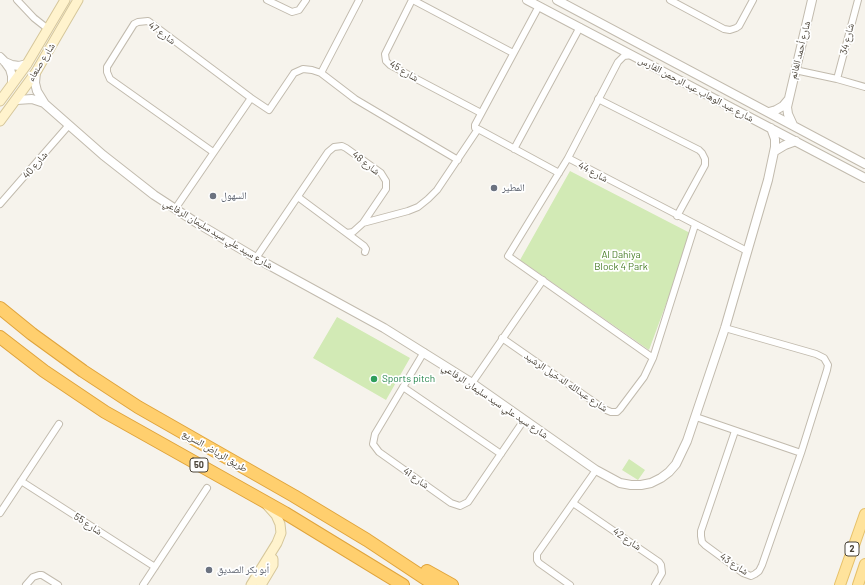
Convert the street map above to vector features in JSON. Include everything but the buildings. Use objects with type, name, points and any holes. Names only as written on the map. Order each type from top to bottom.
[{"type":"highway","name":"طريق الرياض السريع","points":[[0,308],[32,334],[83,371],[138,407],[294,496],[367,540],[435,585]]},
{"type":"highway","name":"طريق الرياض السريع","points":[[0,337],[44,371],[106,412],[309,527],[403,585]]},
{"type":"highway","points":[[367,540],[423,568],[452,585]]},
{"type":"highway","points":[[366,563],[395,585]]},
{"type":"main road","name":"شارع صنعاء","points":[[0,101],[27,64],[65,0]]},
{"type":"main road","name":"شارع صنعاء","points":[[0,121],[17,100],[36,72],[78,0]]},
{"type":"main road","points":[[237,486],[268,506],[276,515],[280,524],[281,533],[251,585]]},
{"type":"main road","name":"2","points":[[840,585],[865,514]]},
{"type":"main road","points":[[261,585],[273,565],[273,559],[269,556]]},
{"type":"main road","name":"2","points":[[858,585],[865,564]]},
{"type":"street","points":[[17,0],[34,18],[48,29]]},
{"type":"street","points":[[267,0],[292,12],[299,10],[306,0]]},
{"type":"street","points":[[359,0],[322,73],[355,99],[458,160]]},
{"type":"street","name":"شارع 45","points":[[481,113],[390,64],[386,61],[386,50],[413,0],[513,53]]},
{"type":"street","name":"شارع عبد الوهاب عبد الرحمن الفارس","points":[[527,0],[865,178]]},
{"type":"street","name":"شارع عبد الوهاب عبد الرحمن الفارس","points":[[557,0],[865,164]]},
{"type":"street","points":[[670,0],[724,29],[730,30],[739,26],[754,0]]},
{"type":"street","name":"شارع أحمد الغانم","points":[[794,126],[788,114],[788,100],[812,0]]},
{"type":"street","name":"شارع 34","points":[[837,79],[858,0]]},
{"type":"street","points":[[539,6],[481,113],[475,128],[559,173]]},
{"type":"street","points":[[514,149],[580,27],[586,25],[588,22],[586,15]]},
{"type":"street","name":"شارع 47","points":[[213,152],[110,79],[107,72],[107,67],[134,24],[142,21],[148,21],[269,110],[294,73],[303,69],[322,73]]},
{"type":"street","points":[[597,36],[594,29],[597,24],[602,23]]},
{"type":"street","points":[[616,46],[619,54],[618,62]]},
{"type":"street","points":[[618,62],[624,56],[633,55]]},
{"type":"street","points":[[3,59],[12,65],[19,66],[27,64]]},
{"type":"street","points":[[3,59],[11,72],[12,84]]},
{"type":"street","name":"شارع 44","points":[[618,62],[568,158],[677,216],[747,251]]},
{"type":"street","points":[[796,70],[865,87]]},
{"type":"street","name":"شارع سيد علي سيد سليمان الرفاعي","points":[[36,72],[36,91],[45,104],[103,155],[154,195],[256,258],[378,324],[472,383],[596,470],[620,483],[631,485],[652,483],[669,472],[676,464],[687,441],[725,328],[775,151],[775,140],[771,128]]},
{"type":"street","points":[[175,209],[251,98]]},
{"type":"street","name":"شارع سيد علي سيد سليمان الرفاعي","points":[[17,100],[32,99],[45,104]]},
{"type":"street","points":[[598,99],[699,150],[702,153],[705,159],[705,166],[677,216]]},
{"type":"street","points":[[769,112],[783,106],[788,100]]},
{"type":"street","name":"شارع 40","points":[[0,204],[69,125]]},
{"type":"street","name":"شارع 48","points":[[363,223],[408,211],[418,207],[428,199],[437,190],[478,129]]},
{"type":"street","points":[[775,151],[796,141]]},
{"type":"street","name":"شارع 48","points":[[256,258],[328,152],[334,147],[338,146],[346,148],[381,173],[386,185],[383,195],[363,223],[353,232],[347,233]]},
{"type":"street","points":[[826,157],[831,154],[832,146]]},
{"type":"street","points":[[838,163],[837,157],[844,153]]},
{"type":"street","points":[[568,158],[508,256],[653,358]]},
{"type":"street","points":[[298,197],[366,247],[365,252]]},
{"type":"street","name":"شارع عبدالله الدخيل الرشيد","points":[[502,338],[604,409],[614,413],[620,409],[644,376],[653,358],[695,225]]},
{"type":"street","points":[[472,383],[543,280]]},
{"type":"street","name":"شارع 43","points":[[725,328],[816,354],[826,360],[828,365],[801,453],[762,565],[755,574],[747,575],[705,545],[701,540],[701,531],[735,431]]},
{"type":"street","name":"شارع 41","points":[[424,352],[375,434],[373,444],[379,452],[451,503],[460,506],[468,502],[524,420]]},
{"type":"street","points":[[403,387],[501,454]]},
{"type":"street","points":[[696,417],[801,453]]},
{"type":"street","points":[[0,513],[59,424]]},
{"type":"street","points":[[570,585],[542,566],[536,557],[539,550],[596,470]]},
{"type":"street","name":"شارع 55","points":[[21,480],[155,567]]},
{"type":"street","points":[[143,585],[207,488]]},
{"type":"street","name":"شارع 42","points":[[573,503],[659,562],[662,573],[655,585]]},
{"type":"street","points":[[26,585],[33,577],[39,575],[58,585]]},
{"type":"green space","name":"Al Dahiya Block 4 Park","points":[[570,171],[692,234],[649,350],[520,260]]},
{"type":"green space","name":"Sports pitch","points":[[337,317],[410,358],[386,400],[313,358]]},
{"type":"green space","points":[[629,459],[645,470],[638,480],[622,470]]},
{"type":"place","name":"المطير","points":[[494,188]]},
{"type":"place","name":"السهول","points":[[213,196]]},
{"type":"place","name":"Sports pitch","points":[[374,379]]},
{"type":"place","name":"أبو بكر الصديق","points":[[209,570]]}]
